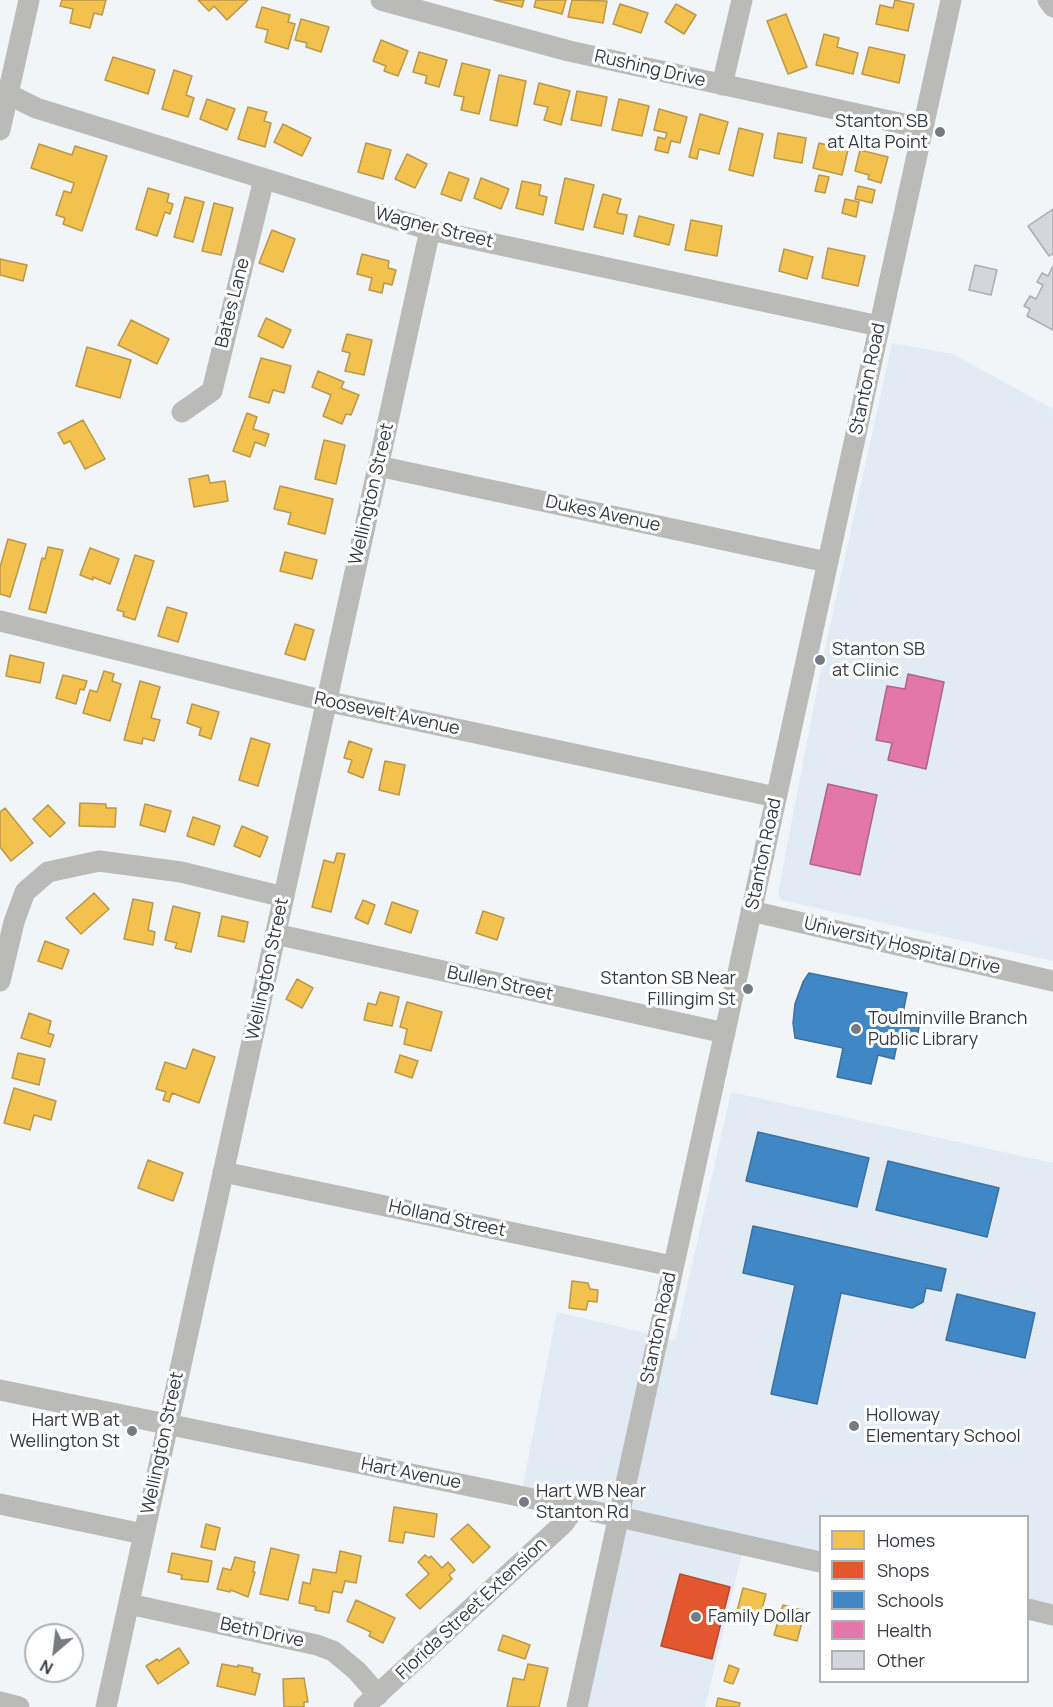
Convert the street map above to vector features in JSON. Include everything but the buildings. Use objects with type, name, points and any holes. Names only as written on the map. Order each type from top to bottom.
[{"type":"street","points":[[0,130],[5,92],[29,0]]},
{"type":"street","name":"Rushing Drive","points":[[381,0],[569,51],[922,128]]},
{"type":"street","points":[[722,85],[742,0]]},
{"type":"street","name":"Stanton Road","points":[[577,1707],[951,0]]},
{"type":"street","points":[[1048,0],[1053,7]]},
{"type":"street","name":"Wagner Street","points":[[5,92],[36,108],[430,231],[879,326]]},
{"type":"street","name":"Bates Lane","points":[[182,412],[212,391],[264,179]]},
{"type":"street","name":"Wellington Street","points":[[106,1707],[166,1425],[430,231]]},
{"type":"street","name":"Dukes Avenue","points":[[378,466],[827,562]]},
{"type":"street","name":"Roosevelt Avenue","points":[[0,621],[325,701],[776,797]]},
{"type":"street","points":[[0,981],[24,892],[48,872],[99,861],[181,872],[284,897]]},
{"type":"street","name":"University Hospital Drive","points":[[751,911],[1053,981]]},
{"type":"street","name":"Bullen Street","points":[[276,934],[725,1033]]},
{"type":"street","name":"Holland Street","points":[[223,1172],[672,1266]]},
{"type":"street","name":"Hart Avenue","points":[[0,1390],[576,1507],[819,1562]]},
{"type":"street","points":[[0,1504],[143,1534]]},
{"type":"street","name":"Florida Street Extension","points":[[371,1701],[563,1524],[576,1507]]},
{"type":"street","name":"Beth Drive","points":[[129,1604],[317,1645],[333,1652],[357,1671],[371,1701]]},
{"type":"street","points":[[1029,1609],[1053,1615]]},
{"type":"street","points":[[0,1702],[19,1707]]},
{"type":"shaded area","points":[[892,343],[953,354],[1053,409],[1053,961],[781,900],[778,893],[825,648]]},
{"type":"shaded area","name":"Holloway Elementary School","points":[[731,1092],[1053,1163],[1053,1604],[1029,1598],[1029,1515],[819,1515],[819,1553],[746,1537],[705,1707],[581,1707],[620,1529],[519,1505],[557,1312],[675,1340]]},
{"type":"place","name":"Stanton SB at Alta Point","points":[[940,132]]},
{"type":"place","name":"Stanton SB at Clinic","points":[[820,660]]},
{"type":"place","name":"Stanton SB Near Fillingim St","points":[[748,989]]},
{"type":"place","name":"Toulminville Branch Public Library","points":[[856,1029]]},
{"type":"place","name":"Holloway Elementary School","points":[[854,1426]]},
{"type":"place","name":"Hart WB at Wellington St","points":[[132,1431]]},
{"type":"place","name":"Hart WB Near Stanton Rd","points":[[524,1502]]},
{"type":"place","name":"Family Dollar","points":[[696,1617]]}]
